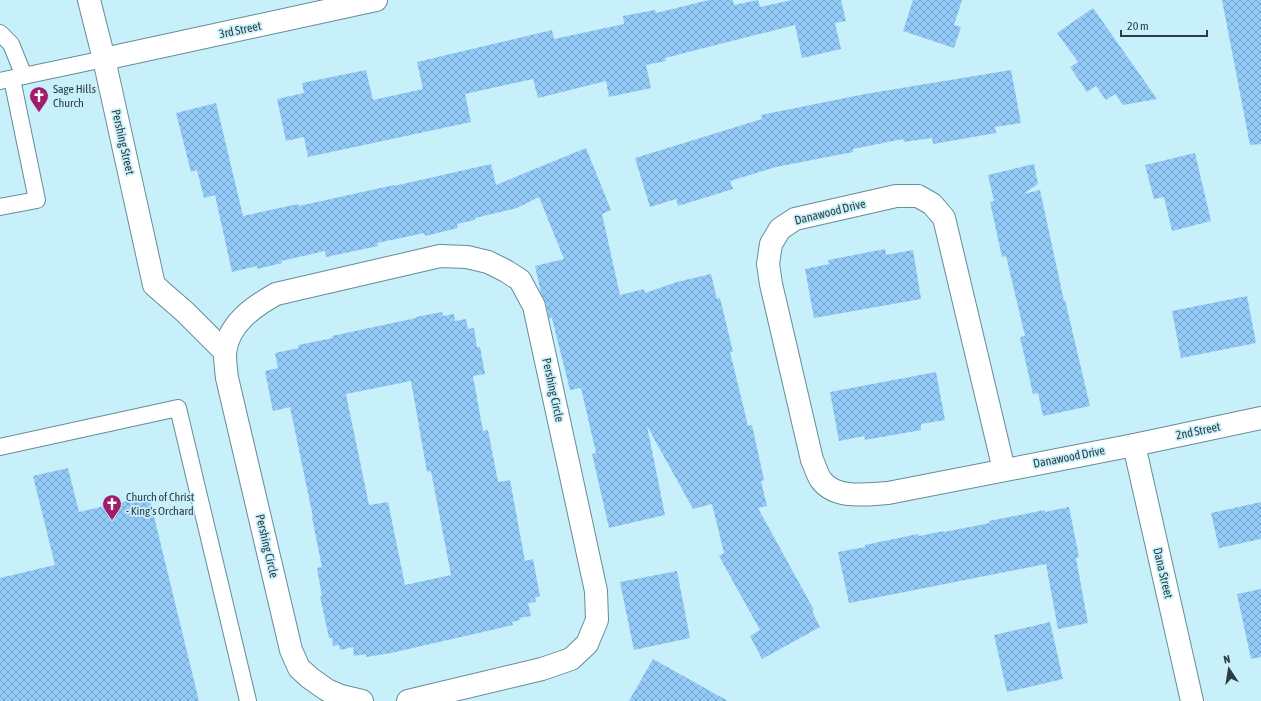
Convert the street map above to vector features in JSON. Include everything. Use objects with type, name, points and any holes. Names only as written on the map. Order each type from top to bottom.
[{"type":"street","name":"Pershing Street","points":[[89,0],[104,59],[154,285],[185,312],[225,352]]},
{"type":"street","name":"3rd Street","points":[[104,59],[376,0]]},
{"type":"street","name":"Danawood Drive","points":[[1004,470],[944,218],[932,204],[918,196],[896,196],[795,219],[780,229],[770,244],[768,264],[812,460],[822,481],[835,490],[851,495],[888,493],[1134,445]]},
{"type":"street","name":"Pershing Circle","points":[[362,701],[341,696],[327,690],[310,678],[299,668],[291,650],[227,378],[225,352],[230,334],[240,319],[258,304],[276,294],[440,256],[467,257],[488,262],[520,280],[534,306],[596,591],[597,620],[587,644],[570,658],[542,669],[408,701]]},
{"type":"street","name":"2nd Street","points":[[1134,445],[1261,418]]},
{"type":"street","name":"Dana Street","points":[[1134,445],[1192,701]]},
{"type":"lane","points":[[0,33],[11,44],[12,79],[38,200],[0,207]]},
{"type":"lane","points":[[12,79],[104,59]]},
{"type":"lane","points":[[0,447],[178,408],[248,701]]},
{"type":"building","points":[[709,0],[733,0],[734,5],[758,0],[760,7],[792,0],[841,0],[846,21],[835,23],[841,49],[802,58],[795,25],[665,58],[666,61],[646,65],[651,88],[609,97],[606,81],[538,98],[533,79],[465,94],[471,122],[308,157],[304,137],[286,141],[277,99],[304,93],[302,83],[366,70],[373,100],[423,89],[417,62],[552,30],[554,39],[624,24],[623,16],[655,10],[656,13]]},
{"type":"building","points":[[913,0],[962,0],[954,25],[961,27],[954,48],[903,31]]},
{"type":"building","points":[[1222,0],[1261,0],[1261,144],[1250,145]]},
{"type":"building","points":[[1093,8],[1157,99],[1123,105],[1115,94],[1106,100],[1096,86],[1087,92],[1070,67],[1078,62],[1057,33]]},
{"type":"building","points":[[1011,70],[1021,123],[995,127],[996,133],[933,144],[932,138],[904,142],[903,139],[853,149],[853,152],[776,167],[730,181],[733,189],[678,206],[676,199],[650,207],[635,158],[762,119],[761,115],[865,94]]},
{"type":"building","points":[[216,103],[243,216],[298,204],[299,206],[491,164],[496,185],[586,148],[611,210],[602,214],[620,295],[644,289],[645,293],[677,282],[711,274],[717,299],[720,298],[733,352],[730,352],[748,426],[752,425],[764,480],[761,481],[767,506],[758,508],[814,610],[812,611],[820,627],[762,659],[750,636],[760,630],[719,556],[724,553],[712,504],[693,509],[647,426],[665,515],[609,528],[592,454],[596,453],[581,388],[570,390],[552,318],[549,318],[546,303],[541,293],[535,266],[564,259],[539,197],[517,208],[457,224],[458,228],[425,236],[424,233],[377,243],[378,246],[326,257],[325,251],[281,261],[282,263],[257,269],[257,266],[232,272],[215,195],[204,198],[197,170],[191,172],[176,113]]},
{"type":"building","points":[[1195,153],[1211,221],[1172,231],[1164,197],[1154,199],[1145,165]]},
{"type":"building","points":[[1034,164],[1038,184],[1023,194],[1040,190],[1064,301],[1065,300],[1090,406],[1043,416],[1038,393],[1033,394],[1020,337],[1025,336],[1006,256],[1002,257],[990,202],[994,201],[988,175]]},
{"type":"building","points":[[885,249],[886,255],[913,250],[921,299],[814,318],[805,269],[829,264],[828,260]]},
{"type":"building","points":[[1247,296],[1256,343],[1181,358],[1172,311]]},
{"type":"building","points":[[442,312],[443,316],[454,314],[455,321],[466,319],[468,329],[474,328],[477,347],[480,347],[485,374],[473,376],[483,431],[488,430],[498,482],[510,480],[525,561],[533,559],[540,596],[535,598],[536,602],[528,603],[531,616],[519,618],[520,620],[512,622],[513,625],[391,653],[366,657],[366,654],[354,656],[353,647],[340,650],[339,645],[333,646],[332,638],[329,638],[320,596],[322,596],[317,568],[322,567],[290,407],[273,411],[265,371],[278,368],[275,353],[299,348],[298,345],[333,338],[332,336]],"holes":[[[411,381],[427,472],[431,471],[451,575],[405,585],[388,502],[369,505],[346,394]]]},
{"type":"building","points":[[936,372],[945,420],[921,424],[921,430],[865,440],[864,436],[839,441],[830,392]]},
{"type":"building","points":[[68,468],[79,512],[149,496],[199,701],[0,701],[0,578],[55,565],[33,476]]},
{"type":"building","points":[[1261,502],[1261,539],[1219,548],[1211,513]]},
{"type":"building","points":[[1069,507],[1079,557],[1076,558],[1088,623],[1058,629],[1046,564],[849,603],[838,552],[918,534],[919,536],[944,532],[990,523],[989,521]]},
{"type":"building","points":[[677,571],[690,638],[634,650],[620,582]]},
{"type":"building","points":[[1261,589],[1261,657],[1251,659],[1237,594]]},
{"type":"building","points":[[1050,622],[1063,679],[1007,692],[994,635]]},
{"type":"building","points":[[653,659],[728,701],[629,701]]},
{"type":"place","name":"Sage Hills Church","points":[[39,113]]},
{"type":"place","name":"Church of Christ - King's Orchard","points":[[112,521]]}]
